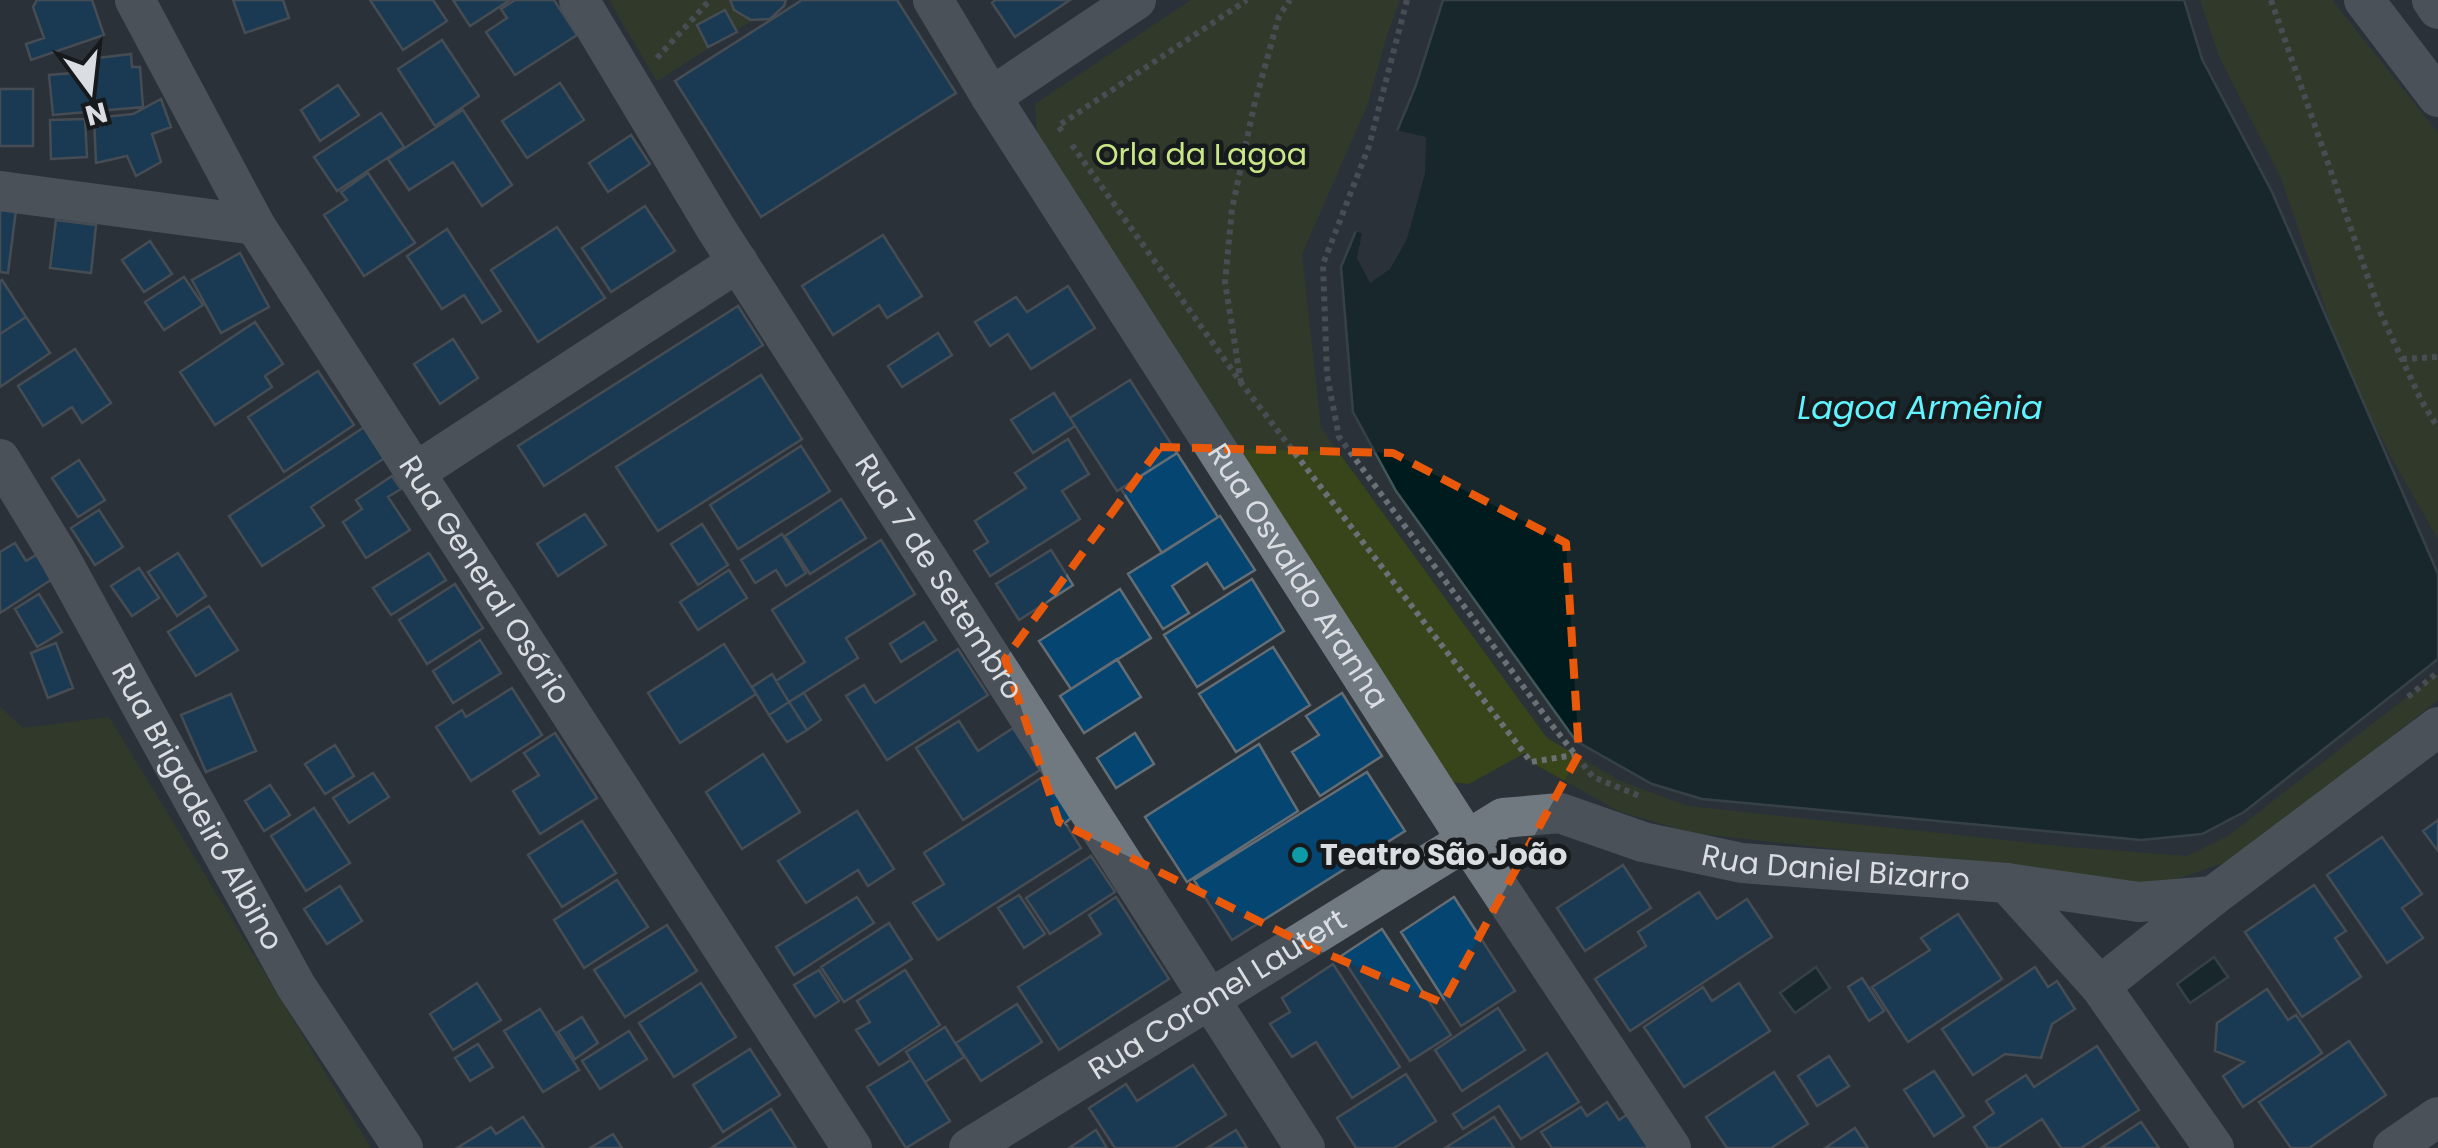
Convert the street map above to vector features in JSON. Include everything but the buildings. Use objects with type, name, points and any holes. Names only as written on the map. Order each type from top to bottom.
[{"type":"street","name":"Rua General Osório","points":[[135,0],[255,225],[852,1148]]},
{"type":"street","name":"Rua 7 de Setembro","points":[[579,0],[738,262],[1305,1148]]},
{"type":"street","name":"Rua Osvaldo Aranha","points":[[934,0],[991,97],[1468,840],[1672,1148]]},
{"type":"street","points":[[991,97],[1136,0]]},
{"type":"street","points":[[2364,0],[2438,98]]},
{"type":"street","points":[[2432,0],[2438,9]]},
{"type":"street","points":[[0,191],[255,225]]},
{"type":"street","points":[[416,472],[738,262]]},
{"type":"street","name":"Rua Brigadeiro Albino","points":[[0,458],[296,986],[403,1148]]},
{"type":"street","points":[[2100,986],[2438,727]]},
{"type":"street","name":"Rua Daniel Bizarro","points":[[1468,840],[1503,818],[1560,812],[1643,842],[1742,863],[2006,883],[2139,902],[2213,896]]},
{"type":"street","name":"Rua Coronel Lautert","points":[[969,1148],[1468,840]]},
{"type":"street","points":[[2006,883],[2100,986],[2214,1148]]},
{"type":"street","points":[[2393,1148],[2438,1117]]},
{"type":"path","points":[[1247,0],[1058,126],[1242,384],[1531,762],[1576,755]]},
{"type":"path","points":[[1242,384],[1225,282],[1232,209],[1254,106],[1279,16],[1290,0]]},
{"type":"path","points":[[1406,0],[1369,146],[1323,264],[1326,374],[1340,437],[1593,777],[1649,800]]},
{"type":"path","points":[[2271,0],[2380,312],[2438,428]]},
{"type":"path","points":[[650,65],[708,1]]},
{"type":"path","points":[[2402,359],[2438,357]]},
{"type":"path","points":[[2430,414],[2438,419]]},
{"type":"path","points":[[2395,708],[2438,672]]},
{"type":"highlighted area","points":[[1160,447],[1393,453],[1566,543],[1579,754],[1443,1003],[1313,948],[1059,822],[1005,659]]},
{"type":"green space","points":[[609,0],[784,0],[657,81]]},
{"type":"green space","name":"Orla da Lagoa","points":[[1191,0],[1400,0],[1367,106],[1302,254],[1321,428],[1547,738],[1620,781],[1688,806],[2187,856],[2228,836],[2438,673],[2438,700],[2240,857],[2160,885],[1693,833],[1618,811],[1531,762],[1525,753],[1469,784],[1451,782],[1038,145],[1035,104]]},
{"type":"green space","points":[[2200,0],[2332,0],[2438,133],[2438,539],[2347,371],[2281,178],[2219,56]]},
{"type":"green space","points":[[0,707],[23,728],[109,717],[371,1148],[0,1148]]},
{"type":"water","name":"Lagoa Armênia","points":[[1443,0],[2184,0],[2202,59],[2272,192],[2438,574],[2438,659],[2244,812],[2202,834],[2141,840],[1702,799],[1652,784],[1576,741],[1396,491],[1353,412],[1341,267],[1416,85]]},
{"type":"water","points":[[2214,957],[2228,977],[2190,1003],[2177,984]]},
{"type":"water","points":[[1816,967],[1830,988],[1795,1013],[1780,993]]},
{"type":"pier","points":[[1395,130],[1426,137],[1425,173],[1407,239],[1390,269],[1370,283],[1357,258],[1362,233],[1350,230]]},
{"type":"place","name":"Teatro São João","points":[[1300,855]]}]
